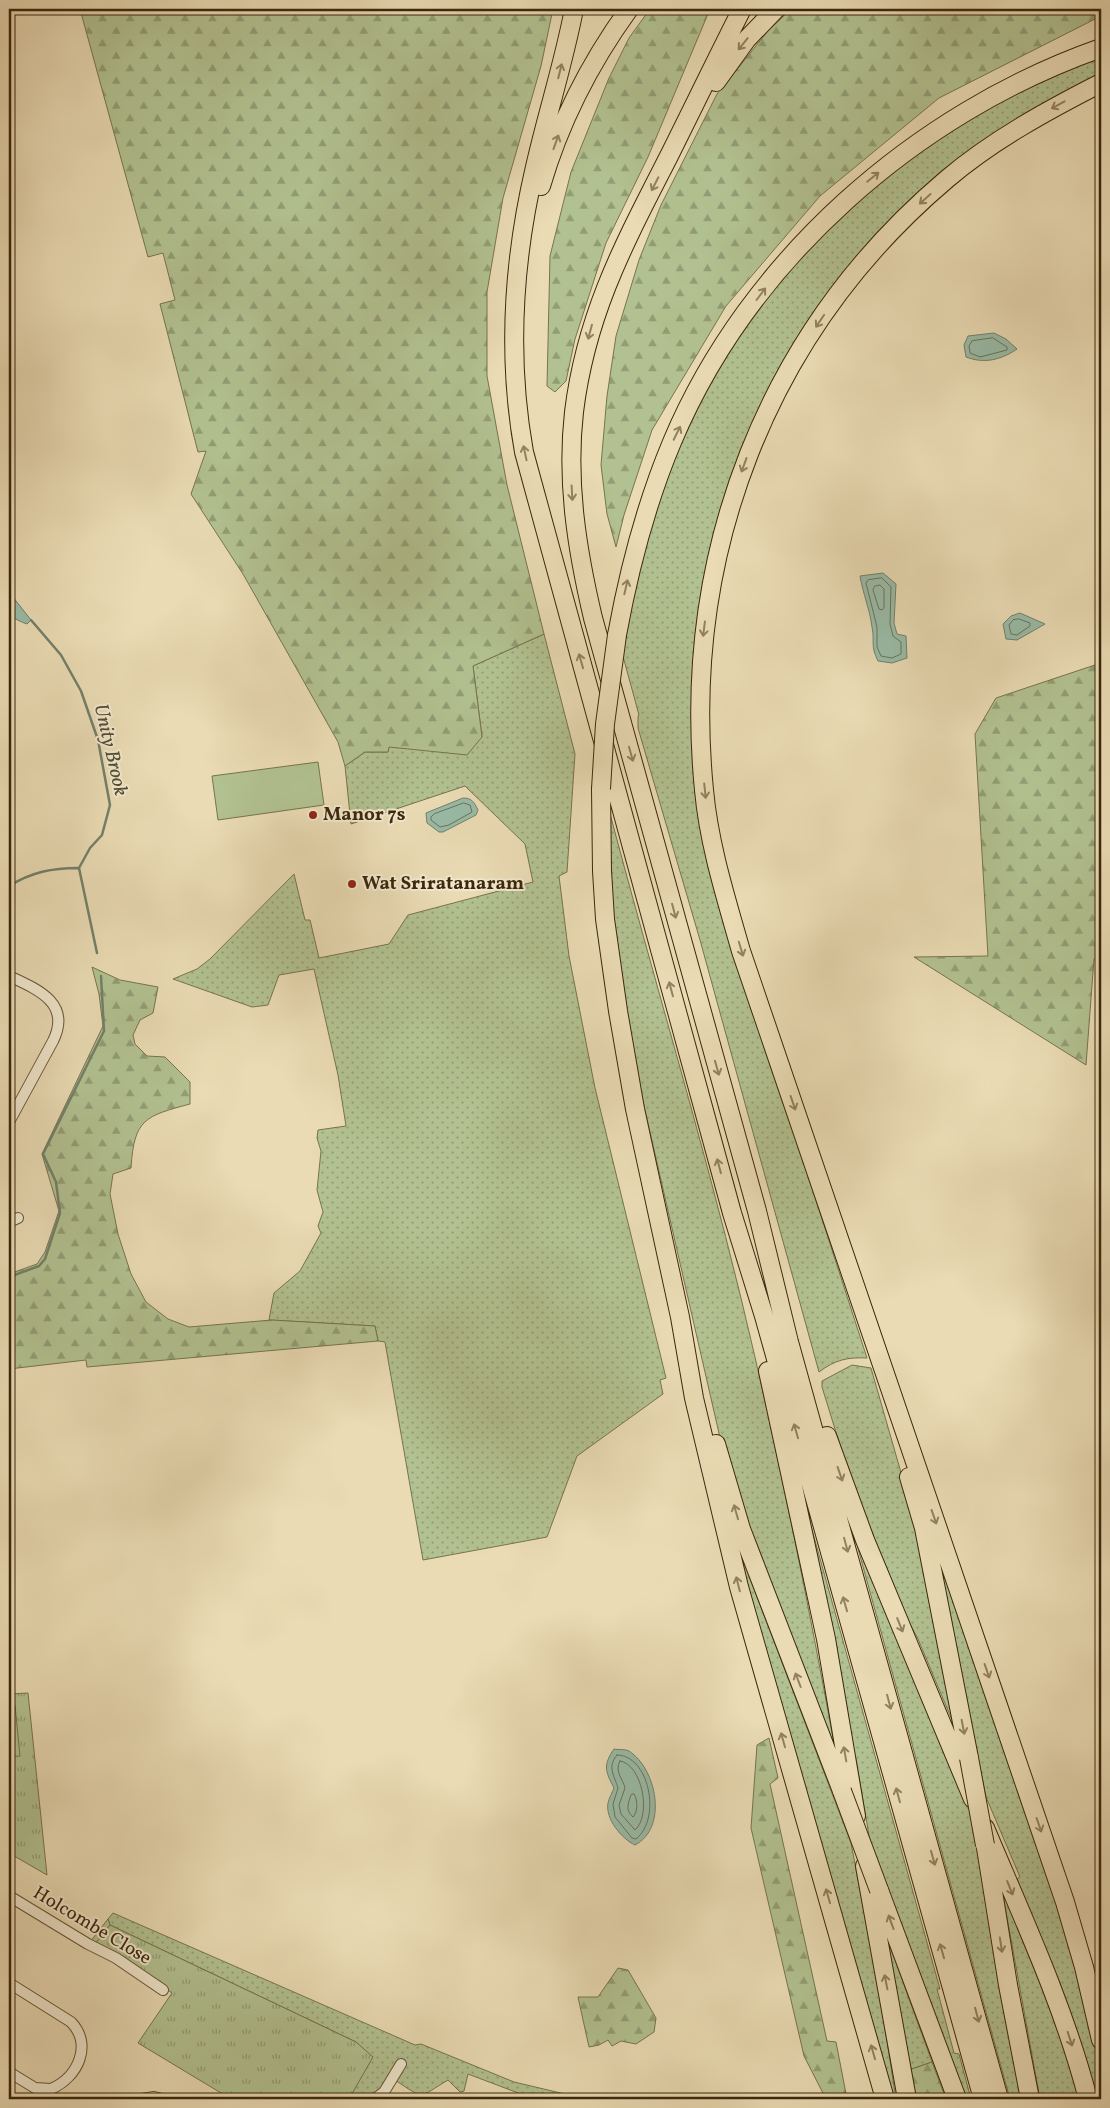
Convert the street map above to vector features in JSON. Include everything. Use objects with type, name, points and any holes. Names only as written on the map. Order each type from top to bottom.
[{"type":"highway","points":[[574,9],[559,76],[534,167],[516,273],[513,355],[524,452],[732,1213],[764,1316],[983,2099]]},
{"type":"highway","points":[[516,273],[546,171],[565,119],[597,56],[629,9]]},
{"type":"highway","points":[[742,9],[617,259],[591,327],[574,412],[572,502],[580,561],[593,618],[757,1211],[789,1342],[999,2099]]},
{"type":"highway","points":[[677,140],[728,64],[776,9]]},
{"type":"highway","points":[[886,2099],[739,1587],[694,1398],[680,1318],[635,1109],[618,1011],[605,919],[602,871],[601,789],[605,724],[617,635],[632,560],[644,519],[672,441],[710,368],[736,328],[781,268],[860,187],[928,135],[997,93],[1048,69],[1101,48]]},
{"type":"highway","points":[[1101,83],[1038,116],[949,177],[894,229],[861,266],[811,334],[769,406],[745,462],[719,547],[707,610],[701,658],[699,702],[704,791],[717,868],[739,942],[1065,1902],[1084,1967],[1101,2040]]},
{"type":"highway","points":[[817,1173],[924,1528],[969,1758],[1008,1985],[1030,2099]]},
{"type":"highway","points":[[757,1211],[846,1492],[1049,1982],[1068,2034],[1088,2099]]},
{"type":"highway","points":[[732,1213],[826,1639],[907,2099]]},
{"type":"highway","points":[[680,1318],[741,1529],[842,1791],[957,2099]]},
{"type":"street","points":[[9,976],[47,996],[53,1005],[58,1023],[57,1034],[9,1122]]},
{"type":"street","name":"Holcombe Close","points":[[9,1896],[88,1944],[116,1958],[158,1989]]},
{"type":"street","points":[[9,1983],[71,2022],[78,2029],[83,2044],[80,2060],[67,2079],[51,2090],[35,2088],[9,2072]]},
{"type":"street","points":[[375,2099],[384,2092],[401,2064]]},
{"type":"street","points":[[142,2099],[154,2097],[162,2099]]},
{"type":"green space","points":[[80,9],[553,9],[541,66],[503,198],[487,292],[487,376],[507,485],[544,634],[473,666],[482,737],[467,755],[389,747],[388,752],[365,752],[345,766],[338,742],[243,574],[191,494],[206,451],[198,452],[160,304],[175,300],[163,253],[148,257]]},
{"type":"green space","points":[[650,9],[710,9],[648,157],[606,243],[575,339],[566,381],[555,392],[547,386],[550,256],[571,172],[609,78],[629,38]]},
{"type":"green space","points":[[791,9],[1101,9],[1101,16],[939,98],[820,196],[726,306],[652,430],[624,515],[616,547],[607,514],[601,465],[607,396],[616,336],[639,260],[661,205],[717,94],[768,31]]},
{"type":"green space","points":[[1101,55],[1101,77],[1002,131],[809,324],[708,569],[695,656],[695,732],[743,975],[867,1358],[841,1360],[819,1372],[700,940],[638,728],[639,715],[621,649],[635,561],[680,439],[722,360],[771,291],[818,237],[875,183],[986,107]]},
{"type":"green space","points":[[544,634],[575,754],[567,872],[559,876],[569,956],[595,1088],[666,1378],[660,1380],[663,1394],[577,1456],[547,1537],[423,1560],[385,1342],[378,1341],[375,1326],[269,1320],[274,1293],[300,1271],[321,1233],[318,1226],[323,1212],[317,1190],[321,1151],[317,1138],[318,1130],[346,1126],[338,1075],[314,969],[279,975],[268,1005],[252,1007],[173,979],[197,969],[210,959],[294,874],[305,920],[310,920],[319,958],[389,944],[408,915],[533,882],[525,844],[465,786],[351,824],[345,766],[365,752],[388,752],[389,746],[482,737],[473,666]]},
{"type":"green space","points":[[1101,663],[1101,958],[1094,959],[1086,1065],[914,957],[988,956],[975,734],[996,698]]},
{"type":"green space","points":[[318,762],[324,805],[218,820],[212,776]]},
{"type":"green space","points":[[609,810],[710,1175],[741,1298],[768,1413],[837,1760],[758,1558],[721,1442],[639,1084],[613,929]]},
{"type":"green space","points":[[92,967],[120,980],[158,987],[153,1013],[140,1020],[133,1035],[135,1044],[147,1056],[165,1057],[190,1082],[190,1104],[162,1112],[145,1122],[139,1129],[135,1139],[131,1168],[113,1174],[110,1194],[118,1234],[131,1274],[146,1302],[168,1319],[189,1327],[272,1320],[375,1326],[378,1341],[87,1367],[86,1360],[9,1369],[9,1274],[37,1264],[45,1252],[59,1211],[42,1154],[103,1026],[99,994]]},
{"type":"green space","points":[[852,1365],[871,1368],[910,1504],[957,1732],[865,1515],[822,1387],[822,1381]]},
{"type":"green space","points":[[804,1501],[940,1989],[937,1989],[954,2053],[959,2054],[971,2099],[963,2099],[873,1859],[856,1759],[852,1759]]},
{"type":"green space","points":[[849,1516],[973,1817],[1025,2099],[1010,2099]]},
{"type":"green space","points":[[731,1529],[851,1843],[879,1990],[896,2099],[891,2099]]},
{"type":"green space","points":[[937,1552],[1061,1909],[1087,2008],[1101,2077],[1101,2099],[1097,2099],[1070,2015],[1017,1879],[1020,1877],[986,1797]]},
{"type":"green space","points":[[28,1693],[47,1875],[9,1853],[9,1694]]},
{"type":"green space","points":[[9,1705],[15,1705],[20,1756],[9,1757]]},
{"type":"green space","points":[[769,1738],[778,1778],[770,1784],[827,2041],[836,2042],[847,2099],[826,2099],[804,2056],[751,1828],[757,1745]]},
{"type":"green space","points":[[1005,1896],[1039,1974],[1081,2099],[1040,2099],[1004,1901]]},
{"type":"green space","points":[[113,1913],[415,2045],[421,2044],[514,2082],[586,2099],[534,2099],[468,2074],[464,2091],[460,2092],[448,2080],[426,2093],[417,2094],[395,2080],[405,2065],[397,2060],[381,2091],[369,2099],[349,2099],[372,2057],[356,2042],[110,1925],[108,1919]]},
{"type":"green space","points":[[108,1919],[110,1925],[95,1944],[90,1942]]},
{"type":"green space","points":[[110,1925],[356,2042],[373,2057],[349,2099],[231,2099],[138,2043],[172,1993],[120,1957],[95,1944]]},
{"type":"green space","points":[[887,1938],[932,2062],[909,2070]]},
{"type":"green space","points":[[618,1968],[628,1970],[656,2018],[654,2032],[636,2044],[621,2041],[612,2046],[608,2040],[599,2045],[589,2047],[578,1997],[598,1997]]},
{"type":"green space","points":[[932,2062],[946,2099],[914,2099],[909,2070]]},
{"type":"water","points":[[994,333],[1006,339],[1017,349],[1005,356],[992,360],[966,357],[964,345],[968,336]]},
{"type":"water","points":[[883,573],[896,584],[894,623],[897,634],[906,636],[907,658],[892,663],[878,661],[876,656],[873,647],[871,621],[860,576]]},
{"type":"water","points":[[9,592],[31,620],[27,624],[16,619],[10,613]]},
{"type":"water","points":[[1020,613],[1045,624],[1017,640],[1006,639],[1003,624],[1011,616]]},
{"type":"water","points":[[463,798],[469,799],[474,803],[478,810],[476,815],[443,832],[439,832],[427,823],[426,813]]},
{"type":"water","points":[[614,1749],[628,1750],[639,1760],[652,1784],[655,1798],[655,1813],[652,1826],[645,1837],[635,1845],[620,1833],[609,1815],[608,1803],[614,1788],[606,1768],[608,1759]]},
{"type":"waterway","name":"Unity Brook","points":[[31,620],[61,655],[81,691],[98,740],[110,805],[102,835],[90,848],[79,868],[97,953]]},
{"type":"waterway","points":[[9,886],[26,877],[42,872],[78,868]]},
{"type":"waterway","name":"Unity Brook","points":[[9,1277],[39,1266],[45,1259],[60,1213],[56,1182],[43,1154],[104,1031],[101,976]]},
{"type":"place","name":"Manor 7s","points":[[313,815]]},
{"type":"place","name":"Wat Sriratanaram","points":[[352,884]]}]
